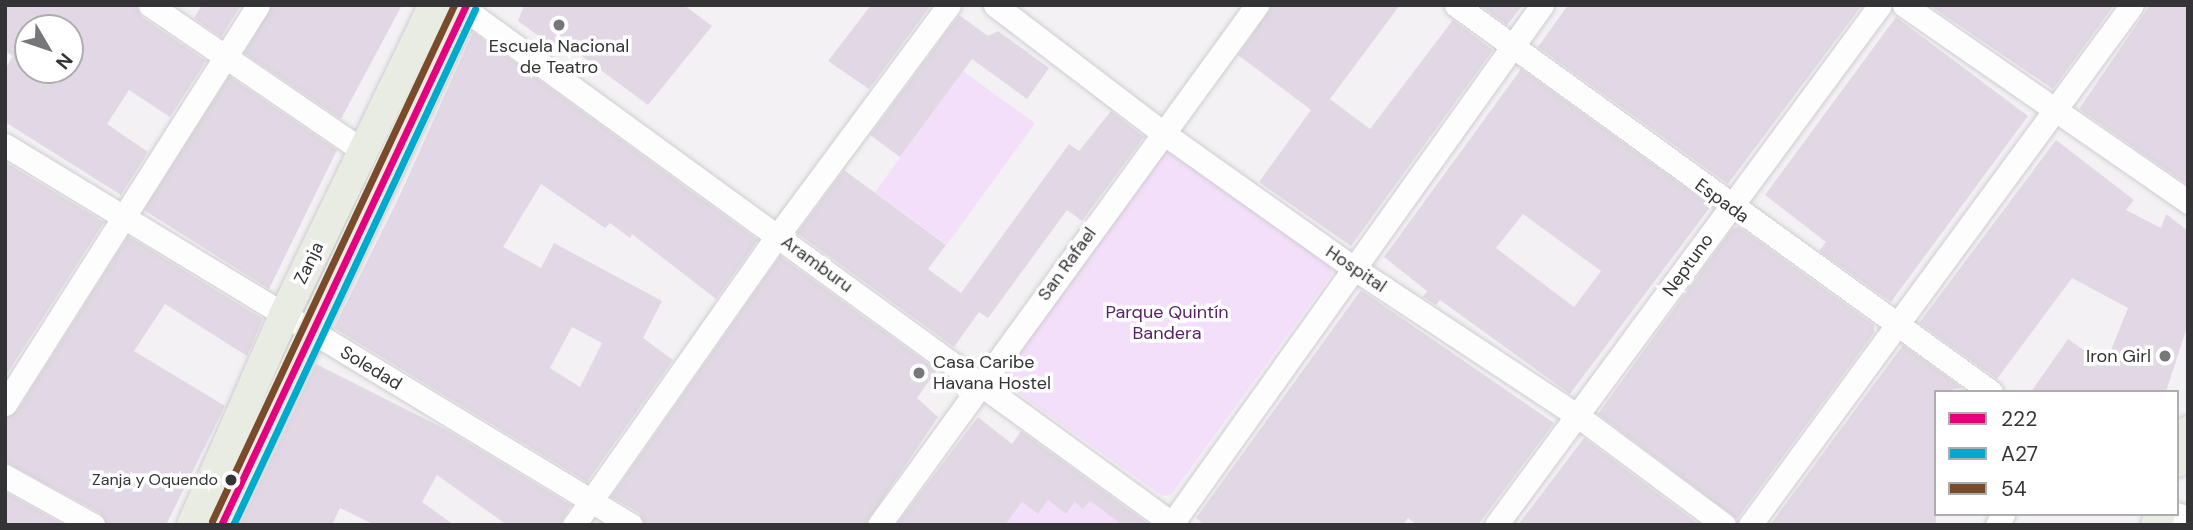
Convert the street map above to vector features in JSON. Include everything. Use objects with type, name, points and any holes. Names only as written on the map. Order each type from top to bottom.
[{"type":"main road","name":"Zanja","points":[[192,525],[284,315],[434,5]]},
{"type":"main road","name":"Zanja","points":[[221,525],[309,331],[463,7]]},
{"type":"main road","points":[[2179,457],[2188,431]]},
{"type":"street","points":[[150,5],[227,55],[363,151]]},
{"type":"street","points":[[5,404],[127,216],[258,5]]},
{"type":"street","points":[[574,525],[778,235],[949,5]]},
{"type":"street","name":"Hospital","points":[[995,5],[1162,132],[1355,269],[1578,416],[1724,525]]},
{"type":"street","name":"San Rafael","points":[[880,525],[980,383],[1257,5]]},
{"type":"street","name":"Espada","points":[[1456,5],[1731,208],[1988,390]]},
{"type":"street","points":[[1173,524],[1542,5]]},
{"type":"street","name":"Neptuno","points":[[1496,525],[1880,5]]},
{"type":"street","points":[[1905,5],[2055,113],[2188,202]]},
{"type":"street","points":[[1750,525],[2132,5]]},
{"type":"street","name":"Aramburu","points":[[463,7],[1173,524]]},
{"type":"street","name":"Soledad","points":[[5,145],[127,216],[309,331],[631,525]]},
{"type":"street","points":[[5,476],[93,525]]},
{"type":"green space","points":[[963,71],[1035,123],[947,245],[875,192]]},
{"type":"green space","name":"Parque Quintín Bandera","points":[[1163,151],[1174,151],[1329,263],[1332,274],[1171,495],[1162,496],[1004,383],[1002,372]]},
{"type":"green space","points":[[1048,500],[1066,514],[1075,502],[1083,509],[1090,501],[1122,525],[1005,525],[1022,502],[1038,514]]},
{"type":"building","points":[[5,5],[136,5],[142,17],[206,61],[170,117],[129,90],[107,124],[148,152],[121,195],[5,122],[5,69],[13,56],[5,51]]},
{"type":"building","points":[[202,5],[241,5],[221,37],[194,18]]},
{"type":"building","points":[[272,5],[402,5],[341,119],[244,53]]},
{"type":"building","points":[[524,5],[684,5],[712,26],[648,105],[560,40],[555,48],[518,21]]},
{"type":"building","points":[[871,5],[931,5],[869,89],[828,61]]},
{"type":"building","points":[[1273,5],[1400,5],[1330,99],[1370,129],[1453,20],[1493,50],[1351,246],[1259,182],[1311,110],[1238,55]]},
{"type":"building","points":[[1480,5],[1523,5],[1507,25]]},
{"type":"building","points":[[1568,5],[1862,5],[1728,184],[1538,47]]},
{"type":"building","points":[[1929,5],[2114,5],[2053,89]]},
{"type":"building","points":[[2150,5],[2188,5],[2188,185],[2079,109]]},
{"type":"building","points":[[959,15],[988,36],[998,31],[1049,68],[1027,99],[972,59],[900,157],[870,135]]},
{"type":"building","points":[[1896,17],[2028,116],[1891,302],[1819,251],[1826,242],[1765,195]]},
{"type":"building","points":[[473,32],[758,240],[716,299],[632,234],[630,238],[610,223],[605,228],[541,184],[503,247],[541,268],[554,243],[662,301],[643,338],[673,360],[587,482],[334,328],[400,195]],"holes":[[[572,327],[602,343],[580,387],[550,368]]]},
{"type":"building","points":[[1521,69],[1711,206],[1570,394],[1440,300],[1436,305],[1423,297],[1427,291],[1384,257]],"holes":[[[1523,214],[1601,271],[1574,307],[1496,248]]]},
{"type":"building","points":[[229,76],[337,150],[269,289],[144,210]]},
{"type":"building","points":[[1111,111],[1144,137],[1082,221],[1067,210],[988,318],[979,312],[954,347],[797,233],[844,170],[946,245],[928,269],[961,293],[1069,144],[1079,151]]},
{"type":"building","points":[[2056,140],[2134,200],[2126,210],[2161,228],[2166,214],[2188,231],[2188,324],[2167,390],[2032,390],[2068,339],[2105,365],[2128,308],[2072,278],[1997,379],[1919,323]]},
{"type":"building","points":[[5,162],[104,222],[5,377]]},
{"type":"building","points":[[1739,227],[1874,325],[1874,333],[1737,519],[1598,414],[1732,229]]},
{"type":"building","points":[[128,236],[263,319],[247,356],[165,304],[134,351],[225,406],[166,525],[107,525],[100,513],[5,462],[5,418],[17,411]]},
{"type":"building","points":[[780,256],[937,370],[917,398],[938,417],[865,525],[645,525],[639,513],[611,497]]},
{"type":"building","points":[[1361,290],[1554,423],[1478,525],[1417,525],[1408,518],[1403,525],[1204,525],[1196,518]]},
{"type":"building","points":[[1903,345],[1962,388],[1934,390],[1936,525],[1770,525]]},
{"type":"building","points":[[316,364],[447,430],[571,505],[560,525],[507,525],[437,475],[422,502],[454,525],[375,525],[340,508],[332,525],[240,525]]},
{"type":"building","points":[[978,417],[1012,444],[1021,431],[1150,525],[1122,525],[1090,501],[1083,509],[1075,502],[1066,514],[1048,500],[1038,514],[1022,502],[1005,525],[896,525]]},
{"type":"building","points":[[1584,438],[1700,525],[1518,525]]},
{"type":"building","points":[[5,492],[64,525],[5,525]]},
{"type":"transit line","name":"54","points":[[212,521],[454,5]]},
{"type":"transit line","name":"222","points":[[221,525],[466,5]]},
{"type":"transit line","name":"A27","points":[[233,525],[475,9]]},
{"type":"place","name":"Escuela Nacional de Teatro","points":[[559,25]]},
{"type":"place","name":"Iron Girl","points":[[2165,356]]},
{"type":"place","name":"Casa Caribe Havana Hostel","points":[[919,373]]},
{"type":"place","name":"Zanja y Oquendo","points":[[231,480]]}]
